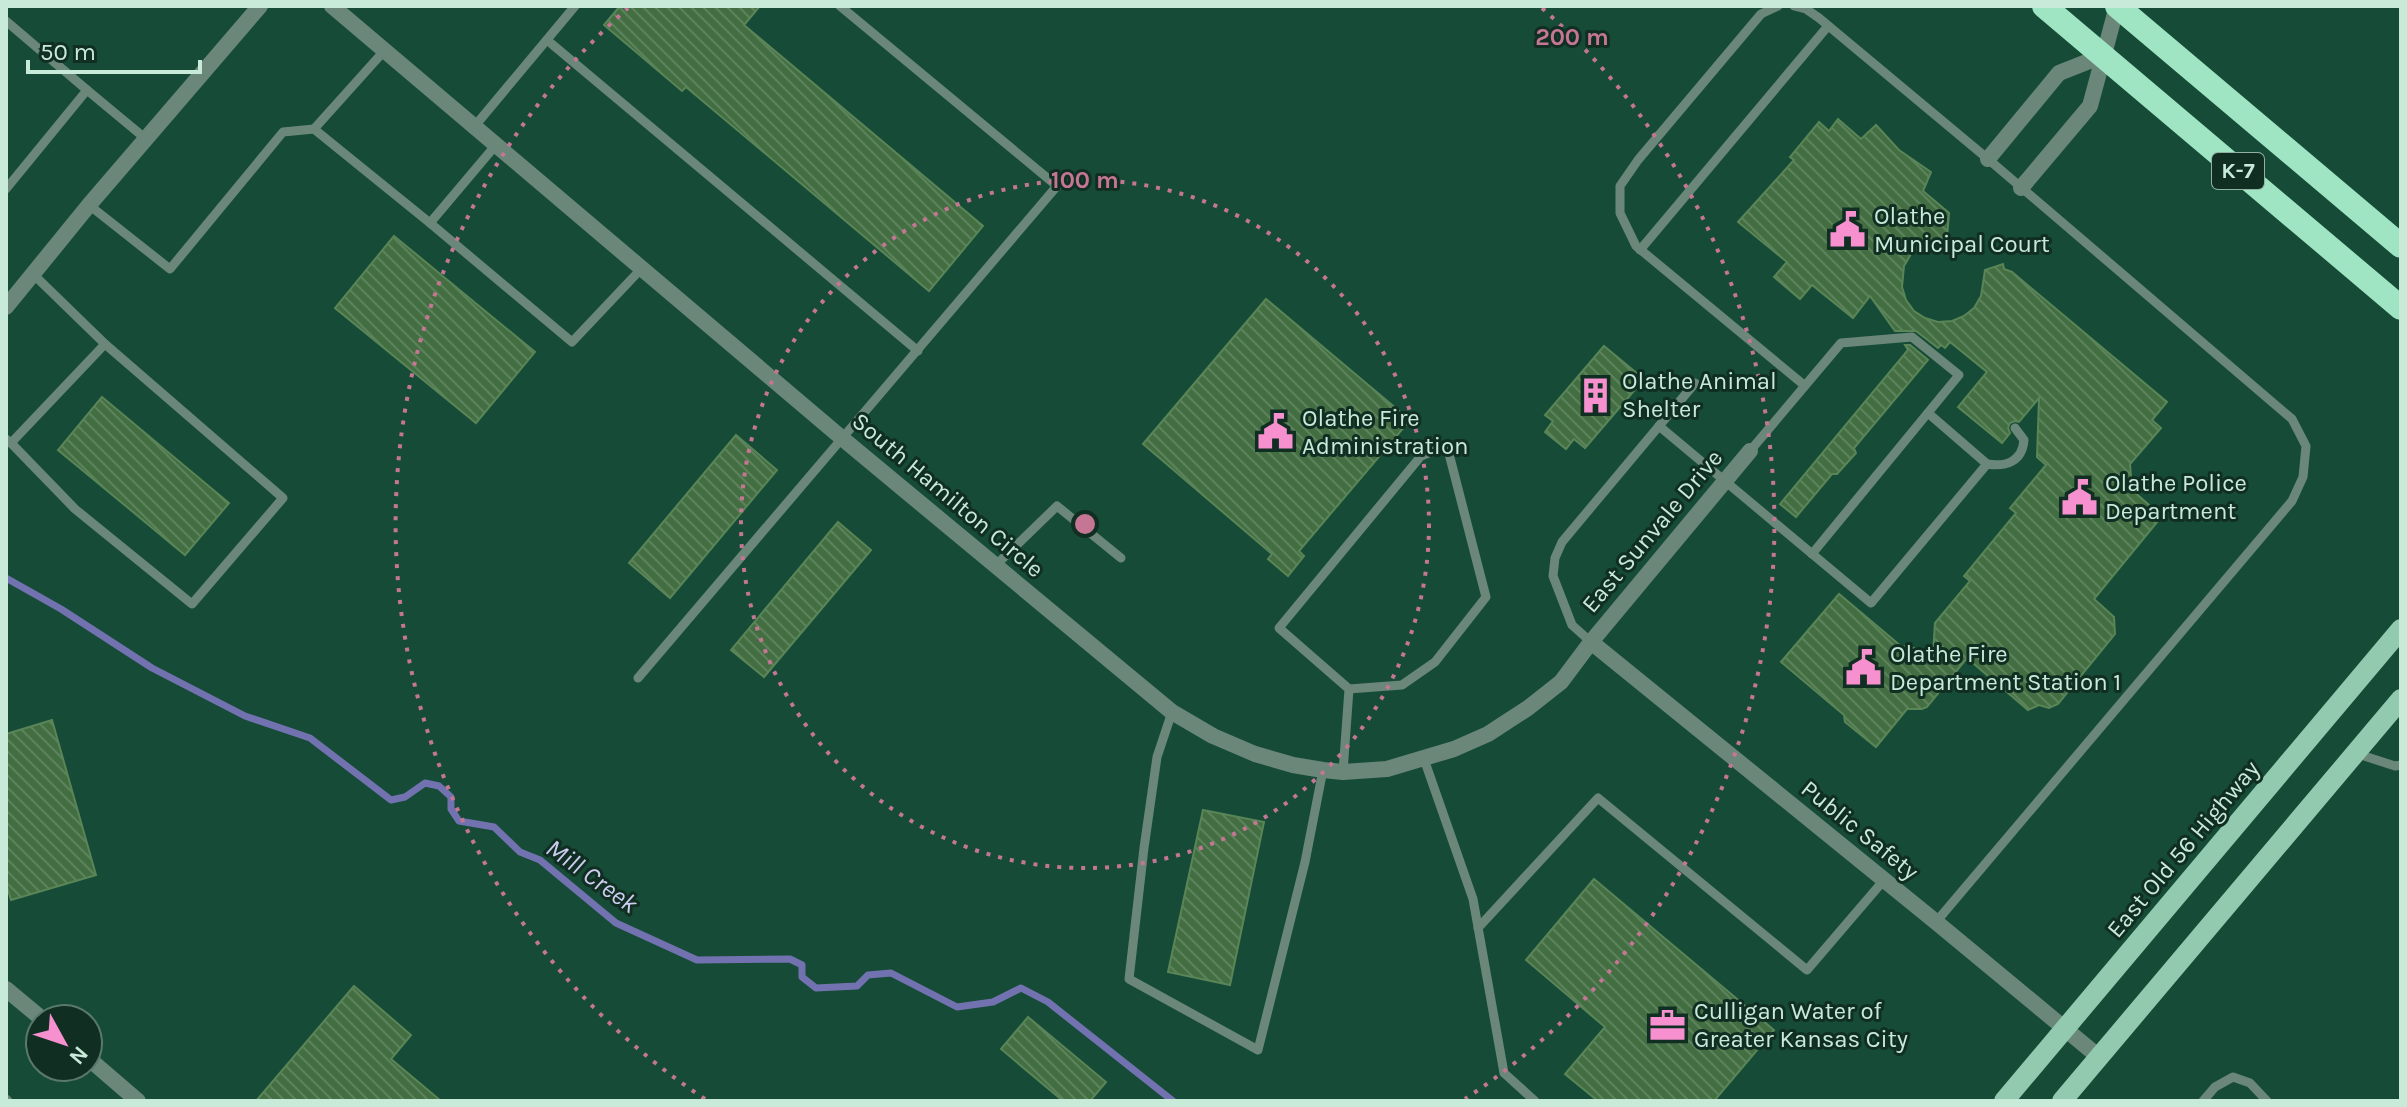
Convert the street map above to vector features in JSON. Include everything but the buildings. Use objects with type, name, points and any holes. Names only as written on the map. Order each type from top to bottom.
[{"type":"highway","name":"K-7","points":[[2044,6],[2401,308]]},
{"type":"highway","name":"K-7","points":[[2117,6],[2401,246]]},
{"type":"main road","name":"East Old 56 Highway","points":[[2004,1101],[2401,629]]},
{"type":"main road","points":[[2062,1101],[2401,699]]},
{"type":"street","points":[[6,307],[260,6]]},
{"type":"street","name":"South Hamilton Circle","points":[[332,6],[995,566],[1172,712],[1213,736],[1255,754],[1323,770],[1387,769],[1424,759],[1488,734],[1561,682],[1591,642]]},
{"type":"street","points":[[2021,188],[2090,106],[2117,6]]},
{"type":"street","points":[[1988,159],[2059,73],[2102,56]]},
{"type":"street","name":"East Sunvale Drive","points":[[1591,642],[1750,451]]},
{"type":"street","name":"Public Safety","points":[[1591,642],[2099,1057]]},
{"type":"street","points":[[6,989],[24,1004]]},
{"type":"street","points":[[104,1072],[138,1101]]},
{"type":"lane","points":[[474,127],[575,6]]},
{"type":"lane","points":[[638,678],[1057,186],[840,6]]},
{"type":"lane","points":[[1778,6],[1761,14],[1638,160],[1620,186],[1620,213],[1640,250],[1804,385]]},
{"type":"lane","points":[[1794,6],[1806,9],[1828,26],[2292,419],[2306,446],[2303,477],[2292,501],[1936,922]]},
{"type":"lane","points":[[6,21],[146,139]]},
{"type":"lane","points":[[1640,250],[1828,26]]},
{"type":"lane","points":[[547,40],[918,351]]},
{"type":"lane","points":[[89,205],[170,269],[283,132],[314,129],[385,50]]},
{"type":"lane","points":[[6,189],[87,90]]},
{"type":"lane","points":[[314,129],[572,342],[642,268]]},
{"type":"lane","points":[[430,223],[495,146]]},
{"type":"lane","points":[[33,274],[105,344],[283,498],[192,604],[75,509],[8,441],[105,344]]},
{"type":"lane","points":[[1750,451],[1841,343],[1912,337],[1959,375],[1812,554]]},
{"type":"lane","points":[[1591,642],[1572,625],[1553,576],[1555,558],[1562,542],[1695,383]]},
{"type":"lane","points":[[1928,413],[1987,464],[2010,464],[2020,455],[2024,440],[2015,428]]},
{"type":"lane","points":[[1659,426],[1871,603],[1987,464]]},
{"type":"lane","points":[[1447,446],[1486,597],[1435,662],[1402,685],[1349,689],[1279,628],[1421,456],[1447,446]]},
{"type":"lane","points":[[995,566],[1057,506],[1121,558]]},
{"type":"lane","points":[[1343,772],[1349,689]]},
{"type":"lane","points":[[1172,712],[1157,757],[1129,979],[1258,1050],[1305,862],[1323,770]]},
{"type":"lane","points":[[2355,753],[2395,766],[2401,765]]},
{"type":"lane","points":[[1424,759],[1473,899],[1504,1073],[1535,1101]]},
{"type":"lane","points":[[1478,928],[1598,798],[1807,970],[1884,880]]},
{"type":"lane","points":[[2203,1101],[2215,1087],[2233,1077],[2250,1083],[2267,1101]]},
{"type":"waterway","name":"Mill Creek","points":[[6,578],[61,609],[152,668],[245,716],[310,738],[391,800],[405,797],[425,783],[439,786],[451,797],[451,809],[459,821],[494,827],[520,852],[540,860],[616,923],[697,960],[790,959],[802,965],[802,977],[816,988],[857,986],[868,975],[891,973],[957,1007],[993,1002],[1021,988],[1048,1002],[1173,1101]]},
{"type":"place","name":"Olathe Municipal Court","points":[[1848,230]]},
{"type":"place","name":"Olathe Animal Shelter","points":[[1596,395]]},
{"type":"place","name":"Olathe Fire Administration","points":[[1276,432]]},
{"type":"place","name":"Olathe Police Department","points":[[2079,497]]},
{"type":"place","name":"Olathe Fire Department Station 1","points":[[1864,668]]},
{"type":"place","name":"Culligan Water of Greater Kansas City","points":[[1668,1025]]}]
